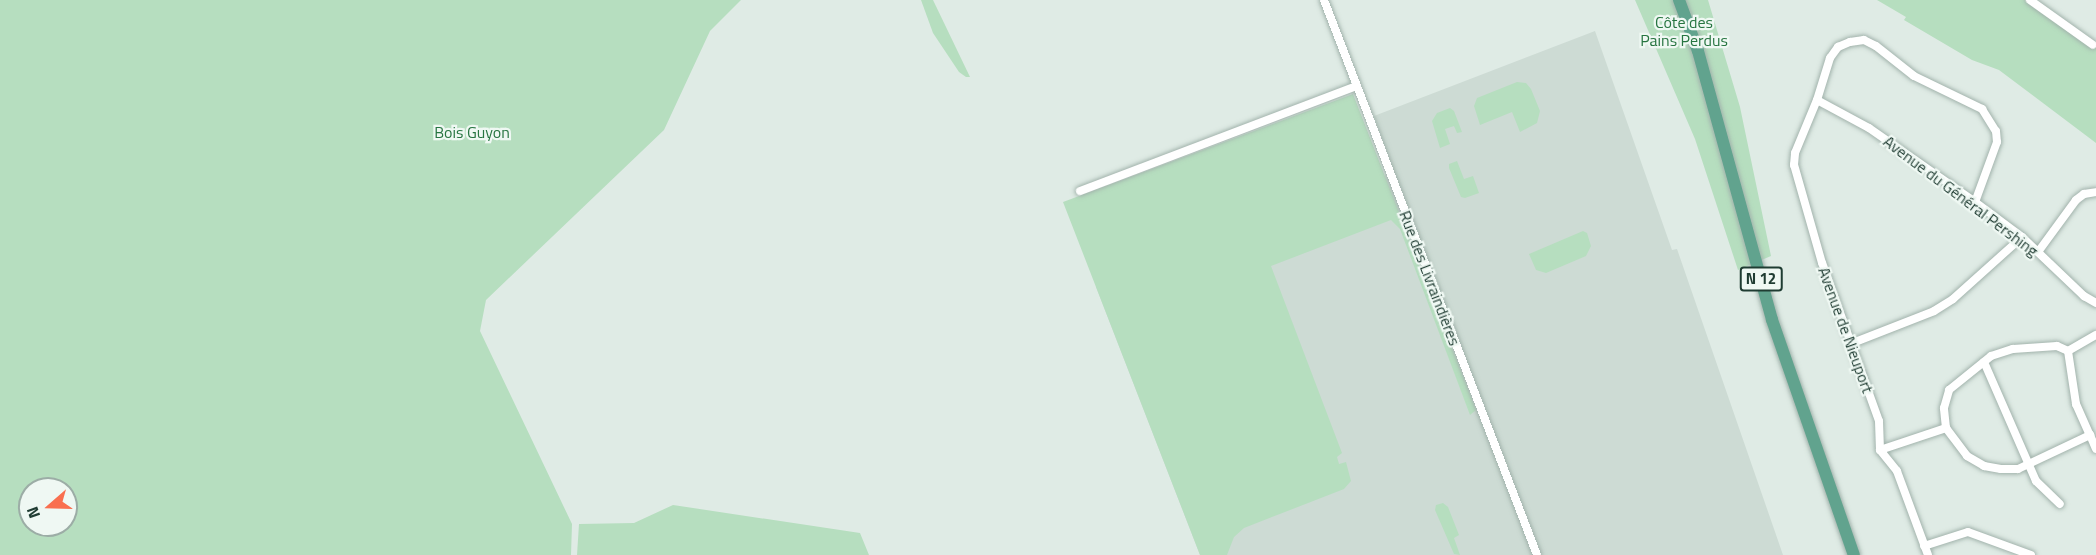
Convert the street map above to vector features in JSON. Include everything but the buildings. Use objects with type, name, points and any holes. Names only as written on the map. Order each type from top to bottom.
[{"type":"main road","name":"N 12","points":[[1679,0],[1698,51],[1772,320],[1854,555]]},
{"type":"street","name":"Rue des Livraindières","points":[[1324,0],[1537,555]]},
{"type":"street","points":[[2030,0],[2094,45]]},
{"type":"street","name":"Avenue de Nieuport","points":[[1880,450],[1879,421],[1822,263],[1794,165],[1795,153],[1817,100],[1830,58],[1838,47],[1864,40],[1876,46],[1914,76],[1982,109],[1996,131],[1997,142],[1975,202]]},
{"type":"street","points":[[1080,191],[1357,86]]},
{"type":"street","name":"Avenue du Général Pershing","points":[[1817,100],[1869,128],[1975,202],[2022,237],[2084,296],[2096,303]]},
{"type":"street","points":[[2038,252],[2076,200],[2084,194],[2096,192]]},
{"type":"street","points":[[1850,344],[1934,311],[1953,299],[2022,237]]},
{"type":"street","points":[[2068,351],[2096,335]]},
{"type":"street","points":[[2068,351],[2057,346],[2013,349],[1984,362],[1949,390],[1944,408],[1946,428],[1967,456],[1984,466],[2018,469],[2090,435]]},
{"type":"street","points":[[2068,351],[2076,404],[2096,449]]},
{"type":"street","points":[[1984,362],[2036,481],[2060,504]]},
{"type":"street","points":[[1928,555],[1897,471],[1880,450],[1946,428]]},
{"type":"street","points":[[1924,546],[1968,532],[2031,555]]},
{"type":"shaded area","points":[[1595,31],[1672,250],[1677,249],[1783,555],[1200,555],[1096,287],[1394,172],[1374,116]]},
{"type":"green space","name":"Bois Guyon","points":[[0,0],[741,0],[710,31],[664,130],[486,300],[480,331],[572,524],[571,555],[0,555]]},
{"type":"green space","points":[[921,0],[933,0],[970,77],[959,72],[933,33]]},
{"type":"green space","name":"Côte des Pains Perdus","points":[[1635,0],[1708,0],[1740,107],[1771,256],[1738,270],[1695,139]]},
{"type":"green space","points":[[1877,0],[2025,0],[2093,48],[2096,44],[2096,143],[1999,70],[1972,60],[1904,20],[1906,17]]},
{"type":"green space","points":[[1517,82],[1526,83],[1531,89],[1540,111],[1537,123],[1520,132],[1512,112],[1480,125],[1474,106],[1477,98]]},
{"type":"green space","points":[[1353,94],[1476,410],[1470,415],[1400,229],[1391,220],[1271,266],[1342,453],[1337,457],[1339,464],[1346,462],[1351,481],[1344,489],[1244,528],[1234,537],[1227,555],[1200,555],[1063,202]]},
{"type":"green space","points":[[1450,108],[1454,111],[1462,132],[1457,133],[1454,126],[1445,129],[1450,144],[1440,148],[1432,121],[1437,113]]},
{"type":"green space","points":[[1457,161],[1464,179],[1473,176],[1479,193],[1465,198],[1461,197],[1449,168],[1449,164]]},
{"type":"green space","points":[[1583,231],[1587,233],[1591,246],[1586,256],[1546,273],[1536,270],[1529,254]]},
{"type":"green space","points":[[1443,503],[1448,507],[1459,535],[1454,538],[1460,555],[1454,554],[1435,510],[1436,505]]},
{"type":"green space","points":[[673,505],[860,533],[869,555],[577,555],[579,524],[634,523]]}]
